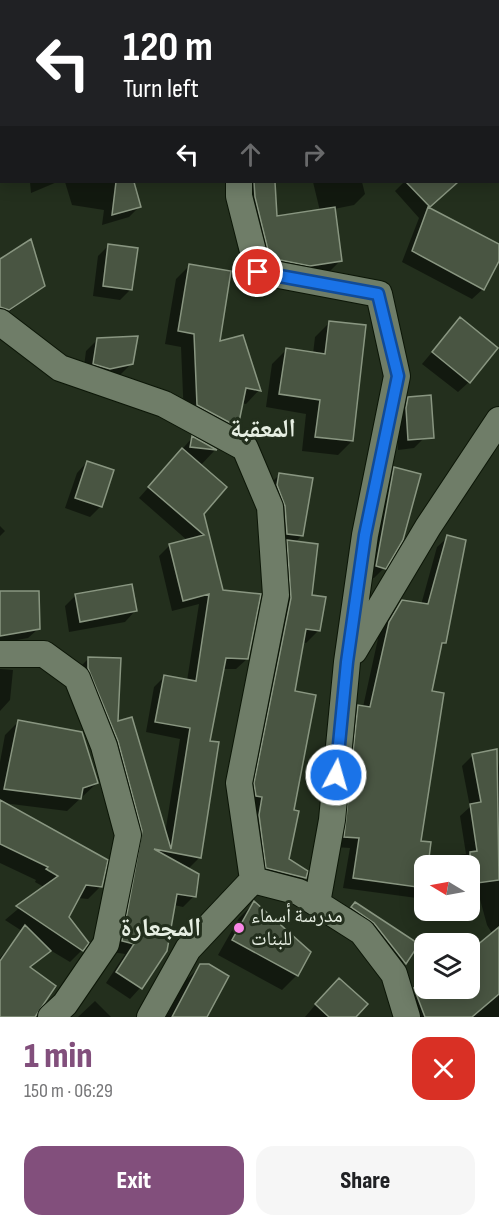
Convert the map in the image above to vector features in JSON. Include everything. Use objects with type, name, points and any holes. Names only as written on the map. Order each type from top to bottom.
[{"type":"street","points":[[239,183],[239,196],[258,272],[378,294],[398,376],[365,535],[347,662],[332,820],[317,903]]},
{"type":"street","points":[[0,322],[60,368],[164,404],[245,448],[270,507],[276,595],[239,783],[253,880]]},
{"type":"street","points":[[347,662],[428,527],[499,420]]},
{"type":"street","points":[[0,654],[44,654],[77,678],[104,746],[128,835],[106,944],[65,1004],[51,1017]]},
{"type":"street","points":[[253,880],[299,892],[362,932],[394,974],[407,1017]]},
{"type":"street","points":[[150,1017],[188,949],[253,880]]},
{"type":"building","points":[[116,183],[134,183],[141,207],[112,215]]},
{"type":"building","points":[[254,183],[275,183],[277,216],[335,207],[342,261],[310,266],[270,258],[255,197]]},
{"type":"building","points":[[407,183],[457,183],[430,207]]},
{"type":"building","points":[[428,207],[499,244],[499,261],[484,290],[412,251]]},
{"type":"building","points":[[31,239],[45,286],[9,310],[0,307],[0,259]]},
{"type":"building","points":[[108,244],[138,248],[132,290],[103,286]]},
{"type":"building","points":[[189,264],[231,271],[220,341],[243,335],[261,391],[246,388],[238,427],[197,405],[194,334],[178,331]]},
{"type":"building","points":[[460,317],[498,348],[470,383],[432,352]]},
{"type":"building","points":[[329,321],[366,325],[353,441],[315,437],[320,400],[279,394],[286,348],[325,354]]},
{"type":"building","points":[[138,336],[133,364],[110,369],[93,364],[97,338]]},
{"type":"building","points":[[431,395],[434,438],[408,440],[406,408],[408,397]]},
{"type":"building","points":[[192,436],[217,450],[190,447]]},
{"type":"building","points":[[182,448],[227,487],[204,514],[223,590],[261,594],[248,659],[226,658],[210,741],[219,742],[201,858],[154,849],[199,874],[196,897],[177,894],[167,951],[142,989],[116,972],[134,944],[122,941],[142,831],[118,741],[88,668],[88,657],[121,658],[118,721],[132,717],[171,849],[190,728],[155,722],[164,675],[196,681],[209,594],[183,601],[169,544],[204,535],[148,487]]},
{"type":"building","points":[[87,461],[114,470],[102,507],[75,498]]},
{"type":"building","points":[[394,467],[421,474],[403,540],[386,569],[376,566]]},
{"type":"building","points":[[279,473],[313,478],[303,536],[287,534],[285,506],[277,485]]},
{"type":"building","points":[[447,535],[466,540],[446,643],[442,643],[432,691],[444,693],[421,841],[431,842],[429,855],[414,855],[414,887],[353,878],[359,838],[344,837],[358,705],[370,707],[389,622],[402,600],[428,604]]},
{"type":"building","points":[[287,540],[318,544],[312,595],[326,597],[320,631],[306,629],[295,691],[316,695],[294,810],[299,811],[289,859],[308,871],[306,878],[266,868],[259,815],[262,797],[256,796],[254,783],[291,598]]},
{"type":"building","points":[[132,584],[137,611],[80,622],[75,594]]},
{"type":"building","points":[[0,591],[39,591],[40,629],[0,636]]},
{"type":"building","points":[[18,720],[82,732],[98,783],[83,788],[81,799],[4,789]]},
{"type":"building","points":[[497,749],[499,880],[480,883],[480,855],[470,855],[470,852],[477,851],[470,804],[481,802],[472,754]]},
{"type":"building","points":[[0,800],[108,860],[102,887],[86,885],[69,917],[89,943],[83,951],[16,906],[58,876],[46,869],[48,867],[0,844]]},
{"type":"building","points":[[254,901],[311,952],[298,976],[232,940]]},
{"type":"building","points":[[355,902],[414,941],[414,952],[406,964],[374,923],[351,907]]},
{"type":"building","points":[[25,925],[51,951],[30,967],[56,986],[35,1017],[0,1017],[0,961]]},
{"type":"building","points":[[499,927],[499,994],[472,1017],[425,1017],[418,999],[480,999],[480,943]]},
{"type":"building","points":[[200,964],[209,964],[229,976],[207,1017],[172,1017]]},
{"type":"building","points":[[339,978],[368,1004],[356,1017],[329,1017],[315,1004]]},
{"type":"place","name":"مدرسة أسماء للبنات","points":[[239,928]]},
{"type":"district","name":"المعقبة","points":[[263,429]]},
{"type":"district","name":"المجعارة","points":[[161,928]]},
{"type":"route","points":[[258,272],[378,294],[398,376],[365,535],[347,662],[336,775]]}]
